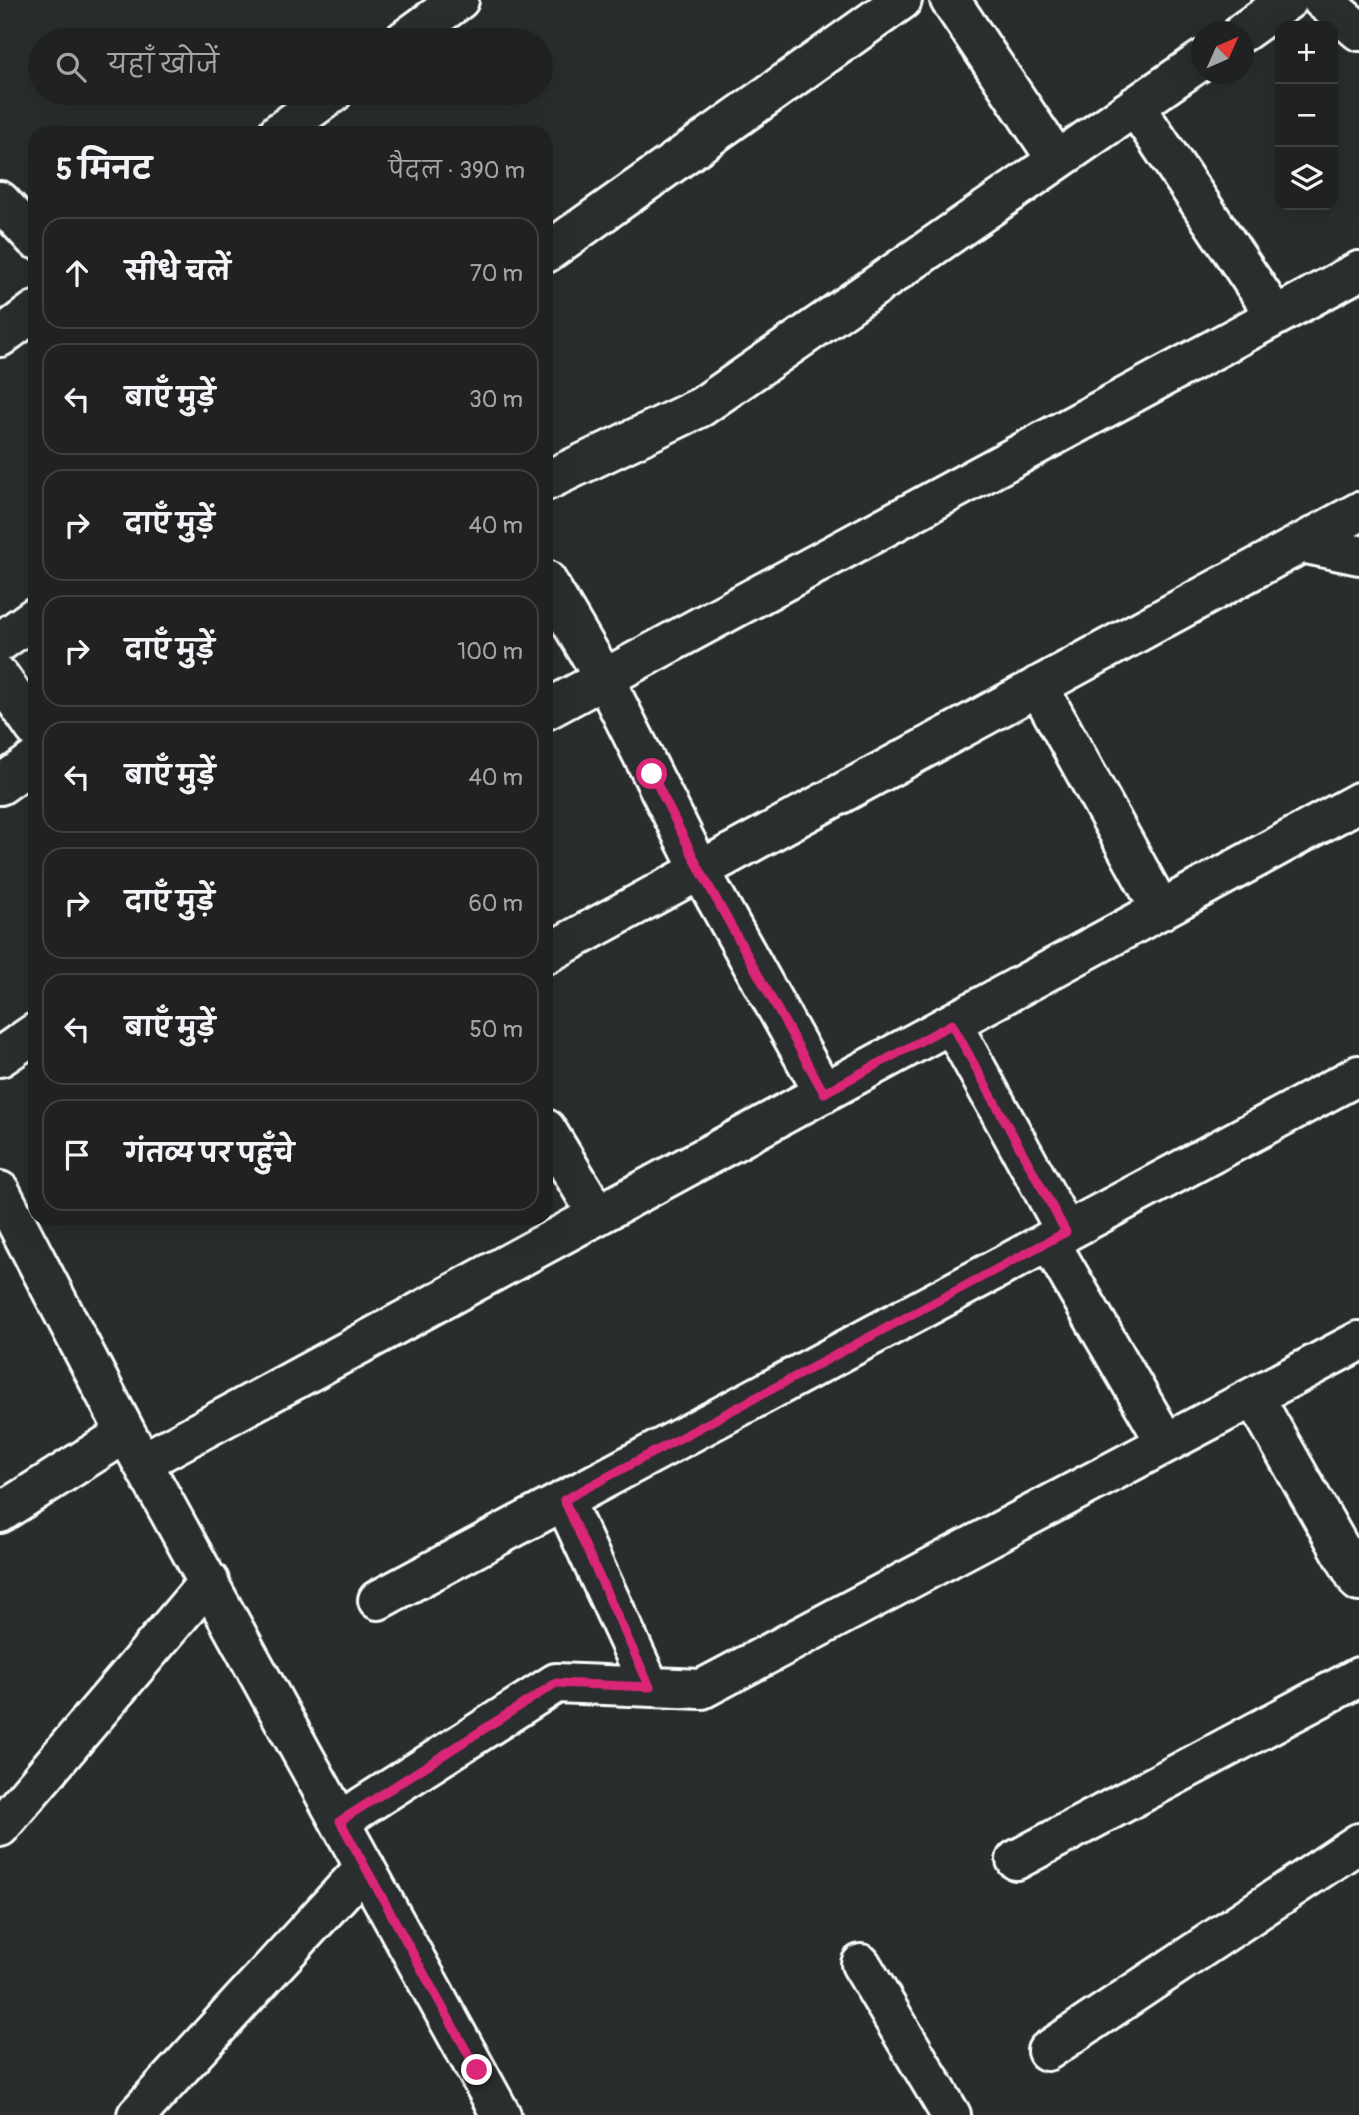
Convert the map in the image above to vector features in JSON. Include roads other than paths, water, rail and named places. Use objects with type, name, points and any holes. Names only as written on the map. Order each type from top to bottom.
[{"type":"street","points":[[420,28],[459,0]]},
{"type":"street","points":[[553,248],[902,0]]},
{"type":"street","points":[[950,0],[1057,160]]},
{"type":"street","points":[[1254,24],[1288,0]]},
{"type":"street","points":[[1322,0],[1359,31]]},
{"type":"street","points":[[553,478],[701,407],[1191,68]]},
{"type":"street","points":[[288,126],[316,105]]},
{"type":"street","points":[[1135,106],[1275,315]]},
{"type":"street","points":[[0,201],[28,231]]},
{"type":"street","points":[[553,706],[1359,271]]},
{"type":"street","points":[[0,337],[28,316]]},
{"type":"street","points":[[553,950],[1359,512]]},
{"type":"street","points":[[1301,544],[1359,555]]},
{"type":"street","points":[[553,592],[604,678],[700,870],[824,1093]]},
{"type":"street","points":[[0,642],[28,622]]},
{"type":"street","points":[[0,677],[28,718]]},
{"type":"street","points":[[1038,687],[1161,909]]},
{"type":"street","points":[[0,785],[28,765]]},
{"type":"street","points":[[0,1513],[598,1215],[1359,802]]},
{"type":"street","points":[[952,1024],[1166,1443]]},
{"type":"street","points":[[0,1058],[28,1038]]},
{"type":"street","points":[[379,1600],[1359,1075]]},
{"type":"street","points":[[553,1141],[598,1215]]},
{"type":"street","points":[[0,1191],[135,1447],[501,2115]]},
{"type":"street","points":[[340,1821],[556,1683],[702,1689],[1359,1341]]},
{"type":"street","points":[[1254,1397],[1359,1582]]},
{"type":"street","points":[[564,1500],[650,1687]]},
{"type":"street","points":[[0,1827],[209,1581]]},
{"type":"street","points":[[1016,1860],[1359,1677]]},
{"type":"street","points":[[1047,2051],[1359,1843]]},
{"type":"street","points":[[137,2115],[365,1867]]},
{"type":"street","points":[[861,1964],[951,2115]]}]
